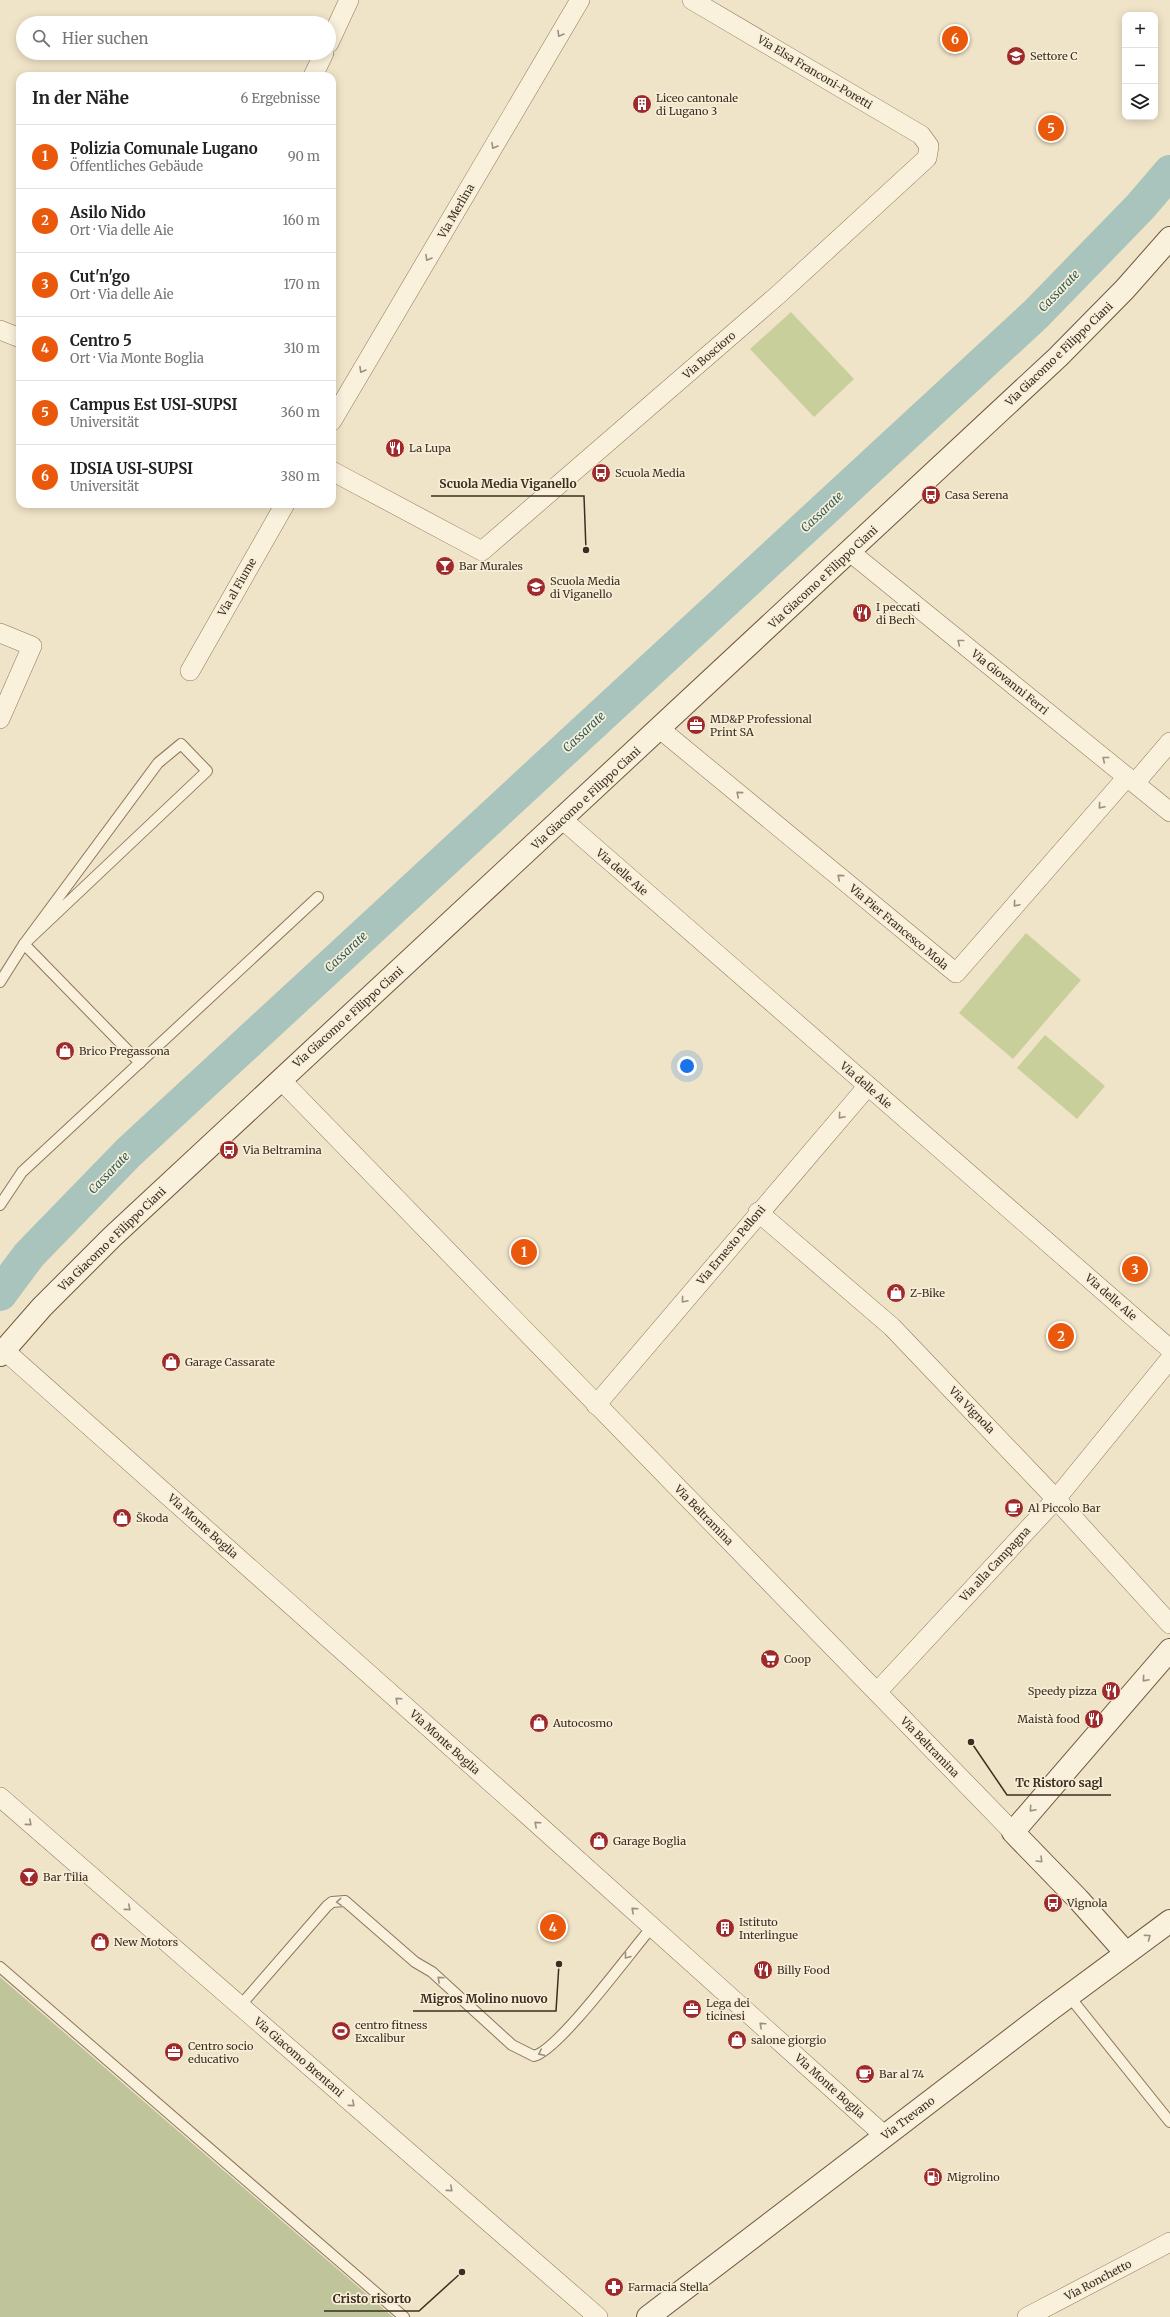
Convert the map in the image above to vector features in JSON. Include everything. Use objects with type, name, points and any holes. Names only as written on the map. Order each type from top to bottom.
[{"type":"main road","name":"Via Giacomo e Filippo Ciani","points":[[1,1351],[112,1237],[280,1079],[563,820],[1058,357],[1120,294],[1170,238]]},
{"type":"main road","points":[[1013,1832],[1170,1650]]},
{"type":"main road","name":"Via Beltramina","points":[[1013,1832],[1126,1953]]},
{"type":"main road","name":"Via Trevano","points":[[648,2317],[1069,1996],[1170,1921]]},
{"type":"street","points":[[336,28],[349,0]]},
{"type":"street","name":"Via Merlina","points":[[336,414],[580,0]]},
{"type":"street","name":"Via Elsa Franconi-Poretti","points":[[692,0],[921,135],[926,140],[928,152]]},
{"type":"street","points":[[315,72],[321,60]]},
{"type":"street","name":"Via Boscioro","points":[[336,473],[482,551],[779,294],[922,165],[928,152]]},
{"type":"street","points":[[0,330],[16,336]]},
{"type":"street","name":"Via al Fiume","points":[[190,671],[283,508]]},
{"type":"street","name":"Via Giovanni Ferri","points":[[850,552],[1170,812]]},
{"type":"street","points":[[0,633],[32,646],[0,719]]},
{"type":"street","name":"Via Pier Francesco Mola","points":[[660,729],[956,974],[1131,780]]},
{"type":"street","points":[[1131,780],[1170,742]]},
{"type":"street","name":"Via delle Aie","points":[[563,820],[867,1087],[1170,1349]]},
{"type":"street","name":"Via Beltramina","points":[[280,1079],[1013,1832]]},
{"type":"street","name":"Via Ernesto Pelloni","points":[[596,1405],[758,1212],[867,1087]]},
{"type":"street","name":"Via Vignola","points":[[758,1212],[892,1327],[1056,1499],[1170,1624]]},
{"type":"street","name":"Via Monte Boglia","points":[[1,1351],[652,1927],[885,2136]]},
{"type":"street","name":"Via alla Campagna","points":[[877,1692],[1056,1499],[1170,1359]]},
{"type":"street","name":"Via Giacomo Brentani","points":[[0,1797],[598,2317]]},
{"type":"street","name":"Via Ronchetto","points":[[1027,2317],[1170,2242]]},
{"type":"lane","points":[[0,982],[24,944],[158,763],[181,744],[207,772],[24,944]]},
{"type":"lane","points":[[0,1205],[22,1172],[318,897]]},
{"type":"lane","points":[[24,944],[140,1063]]},
{"type":"lane","points":[[240,2006],[326,1906],[332,1902],[345,1901],[415,1962],[432,1972],[512,2045],[521,2051],[534,2056],[540,2054],[552,2045],[604,1986],[652,1927]]},
{"type":"lane","points":[[0,1967],[404,2317]]},
{"type":"lane","points":[[1069,1996],[1170,2122]]},
{"type":"green space","points":[[791,312],[854,379],[814,417],[750,349]]},
{"type":"green space","points":[[1026,933],[1081,980],[1013,1059],[959,1013]]},
{"type":"green space","points":[[1045,1035],[1105,1086],[1077,1119],[1017,1068]]},
{"type":"green space","points":[[0,1977],[393,2317],[0,2317]]},
{"type":"waterway","name":"Cassarate","points":[[0,1294],[29,1255],[128,1153],[1036,314],[1140,207],[1170,172]]},
{"type":"place","name":"IDSIA USI-SUPSI","points":[[955,39]]},
{"type":"place","name":"Settore C","points":[[1016,56]]},
{"type":"place","name":"Liceo cantonale di Lugano 3","points":[[642,104]]},
{"type":"place","name":"Campus Est USI-SUPSI","points":[[1051,128]]},
{"type":"place","name":"La Lupa","points":[[395,448]]},
{"type":"place","name":"Scuola Media","points":[[601,473]]},
{"type":"place","name":"Casa Serena","points":[[931,495]]},
{"type":"place","name":"Scuola Media Viganello","points":[[586,550]]},
{"type":"place","name":"Bar Murales","points":[[445,566]]},
{"type":"place","name":"Scuola Media di Viganello","points":[[536,587]]},
{"type":"place","name":"I peccati di Bech","points":[[862,613]]},
{"type":"place","name":"MD&P Professional Print SA","points":[[696,725]]},
{"type":"place","name":"Brico Pregassona","points":[[65,1051]]},
{"type":"place","name":"Via Beltramina","points":[[229,1150]]},
{"type":"place","name":"Polizia Comunale Lugano","points":[[524,1252]]},
{"type":"place","name":"Cut'n'go","points":[[1135,1269]]},
{"type":"place","name":"Z-Bike","points":[[896,1293]]},
{"type":"place","name":"Asilo Nido","points":[[1061,1336]]},
{"type":"place","name":"Garage Cassarate","points":[[171,1362]]},
{"type":"place","name":"Al Piccolo Bar","points":[[1014,1508]]},
{"type":"place","name":"Škoda","points":[[122,1518]]},
{"type":"place","name":"Coop","points":[[770,1659]]},
{"type":"place","name":"Speedy pizza","points":[[1111,1691]]},
{"type":"place","name":"Maistà food","points":[[1094,1719]]},
{"type":"place","name":"Autocosmo","points":[[539,1723]]},
{"type":"place","name":"Tc Ristoro sagl","points":[[971,1742]]},
{"type":"place","name":"Garage Boglia","points":[[599,1841]]},
{"type":"place","name":"Bar Tilia","points":[[29,1877]]},
{"type":"place","name":"Vignola","points":[[1053,1903]]},
{"type":"place","name":"Centro 5","points":[[553,1927]]},
{"type":"place","name":"Istituto Interlingue","points":[[725,1928]]},
{"type":"place","name":"New Motors","points":[[100,1942]]},
{"type":"place","name":"Migros Molino nuovo","points":[[559,1964]]},
{"type":"place","name":"Billy Food","points":[[763,1970]]},
{"type":"place","name":"Lega dei ticinesi","points":[[692,2009]]},
{"type":"place","name":"centro fitness Excalibur","points":[[341,2031]]},
{"type":"place","name":"salone giorgio","points":[[737,2040]]},
{"type":"place","name":"Centro socio educativo","points":[[174,2052]]},
{"type":"place","name":"Bar al 74","points":[[865,2074]]},
{"type":"place","name":"Migrolino","points":[[933,2177]]},
{"type":"place","name":"Cristo risorto","points":[[462,2272]]},
{"type":"place","name":"Farmacia Stella","points":[[614,2287]]}]
